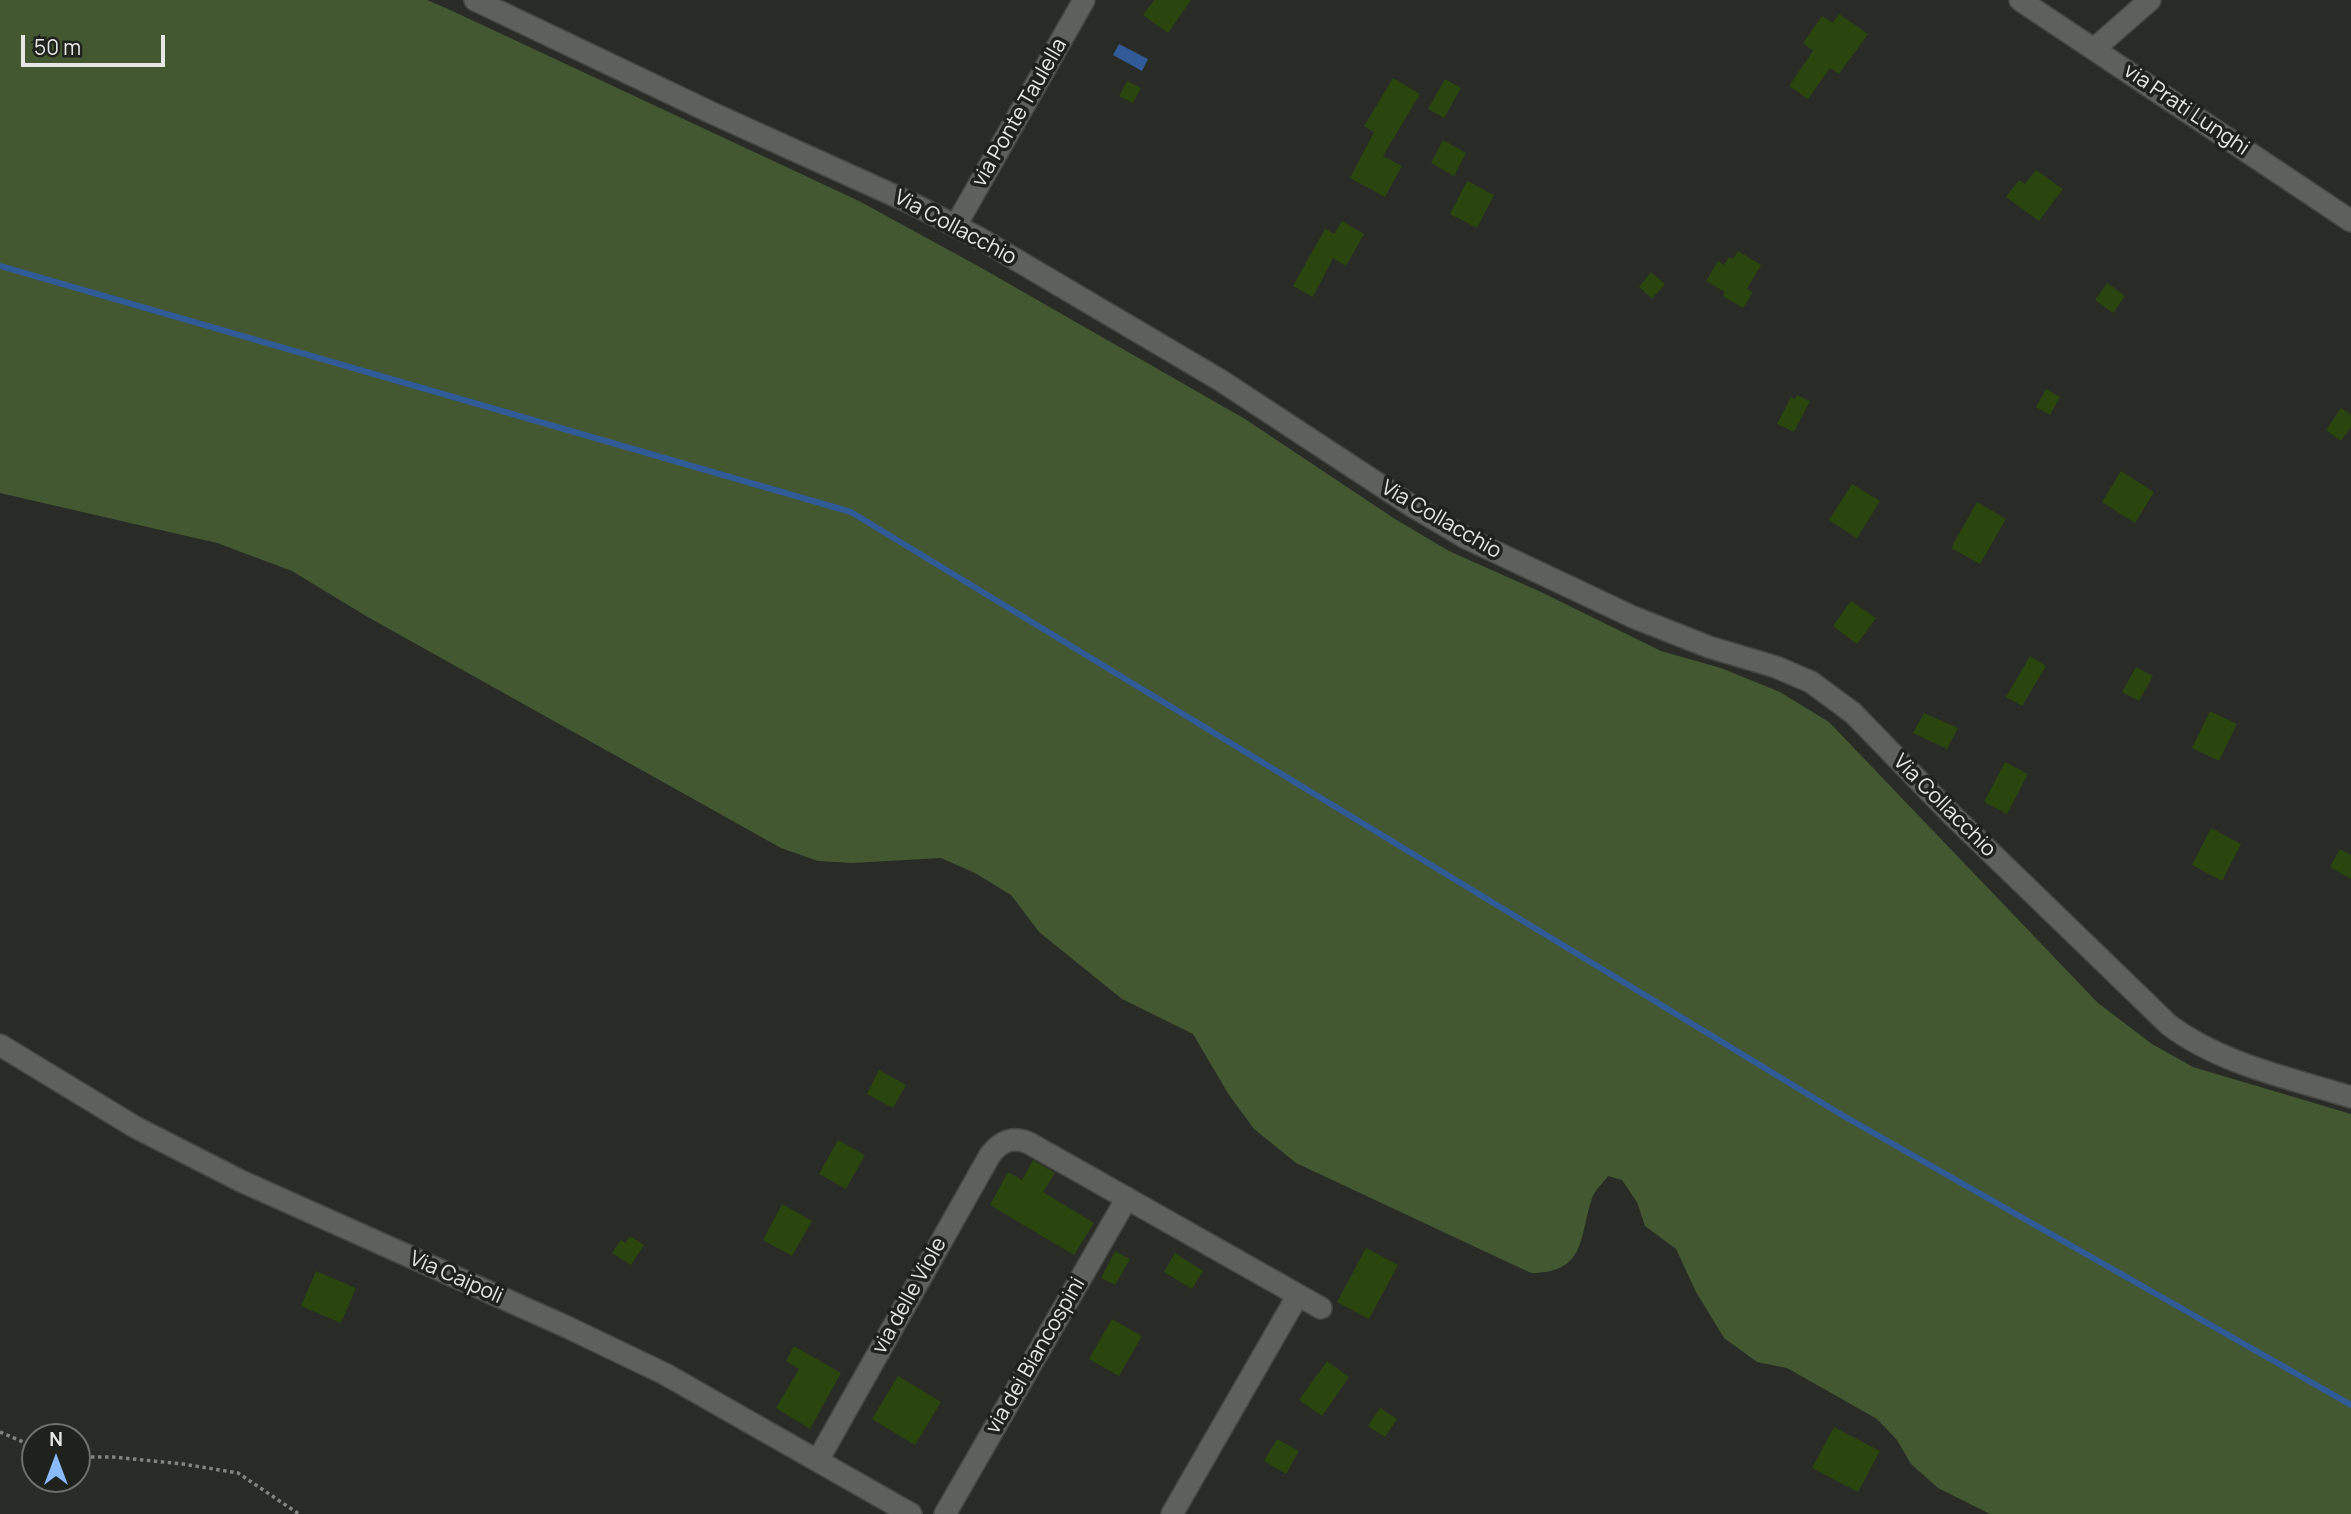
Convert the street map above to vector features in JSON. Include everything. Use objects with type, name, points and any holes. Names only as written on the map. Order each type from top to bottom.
[{"type":"street","name":"Via Collacchio","points":[[475,0],[956,225],[1220,380],[1403,501],[1455,532],[1623,613],[1709,647],[1785,670],[1825,691],[1853,713],[1952,815],[2169,1025],[2191,1041],[2227,1058],[2351,1097]]},
{"type":"street","name":"via Ponte Taulella","points":[[956,225],[1084,0]]},
{"type":"street","name":"via Prati Lunghi","points":[[2020,0],[2351,221]]},
{"type":"street","points":[[2094,49],[2150,0]]},
{"type":"street","name":"Via Caipoli","points":[[0,1045],[125,1121],[211,1166],[617,1350],[698,1392],[911,1514]]},
{"type":"street","name":"via delle Viole","points":[[818,1460],[990,1155],[1001,1143],[1011,1139],[1029,1143],[1127,1198]]},
{"type":"street","points":[[1127,1198],[1321,1308]]},
{"type":"street","name":"via dei Biancospini","points":[[944,1514],[1127,1198]]},
{"type":"street","points":[[1172,1514],[1298,1295]]},
{"type":"path","points":[[0,1432],[21,1441]]},
{"type":"path","points":[[91,1457],[169,1462],[238,1474],[299,1514]]},
{"type":"green space","points":[[0,0],[427,0],[859,201],[1245,419],[1395,519],[1449,551],[1541,592],[1661,651],[1721,668],[1780,692],[1829,722],[2098,1003],[2152,1044],[2193,1067],[2351,1114],[2351,1514],[1990,1514],[1938,1488],[1911,1464],[1897,1440],[1877,1419],[1787,1368],[1757,1362],[1724,1338],[1696,1292],[1676,1249],[1645,1226],[1637,1202],[1622,1180],[1608,1176],[1595,1192],[1581,1239],[1571,1260],[1562,1267],[1531,1273],[1296,1163],[1254,1129],[1229,1095],[1193,1034],[1122,999],[1039,932],[1011,895],[975,873],[941,858],[852,863],[818,861],[781,848],[366,616],[292,571],[217,543],[0,493]]},
{"type":"water","points":[[1119,44],[1148,59],[1142,71],[1113,55]]},
{"type":"building","points":[[1154,0],[1191,0],[1168,33],[1143,15]]},
{"type":"building","points":[[1839,14],[1868,34],[1839,74],[1830,68],[1808,99],[1789,86],[1813,51],[1803,43],[1822,16],[1833,23]]},
{"type":"building","points":[[1393,78],[1420,94],[1383,156],[1402,166],[1385,197],[1350,178],[1374,132],[1364,126]]},
{"type":"building","points":[[1445,79],[1461,88],[1444,118],[1428,109]]},
{"type":"building","points":[[1127,81],[1141,88],[1133,103],[1119,96]]},
{"type":"building","points":[[1443,140],[1466,153],[1454,176],[1431,163]]},
{"type":"building","points":[[2036,170],[2063,189],[2039,221],[2006,197],[2019,180],[2025,184]]},
{"type":"building","points":[[1467,181],[1494,195],[1477,228],[1450,214]]},
{"type":"building","points":[[1342,221],[1364,234],[1346,266],[1333,258],[1313,297],[1293,286],[1325,229],[1334,234]]},
{"type":"building","points":[[1738,251],[1761,265],[1747,289],[1753,292],[1743,308],[1723,296],[1725,292],[1706,281],[1718,261],[1724,265],[1729,257],[1733,259]]},
{"type":"building","points":[[1651,272],[1665,284],[1652,299],[1639,287]]},
{"type":"building","points":[[2107,283],[2125,296],[2113,313],[2095,300]]},
{"type":"building","points":[[2046,389],[2060,397],[2050,415],[2036,407]]},
{"type":"building","points":[[1797,395],[1810,401],[1794,432],[1777,424],[1791,397],[1795,399]]},
{"type":"building","points":[[2341,408],[2351,415],[2351,427],[2341,441],[2326,430]]},
{"type":"building","points":[[2121,471],[2154,492],[2135,523],[2102,502]]},
{"type":"building","points":[[1852,484],[1880,501],[1857,538],[1829,520]]},
{"type":"building","points":[[1977,502],[2006,519],[1980,564],[1951,548]]},
{"type":"building","points":[[1851,601],[1876,618],[1857,644],[1833,626]]},
{"type":"building","points":[[2030,656],[2046,666],[2022,706],[2006,697]]},
{"type":"building","points":[[2136,667],[2153,676],[2139,701],[2122,692]]},
{"type":"building","points":[[2210,711],[2237,724],[2219,761],[2192,748]]},
{"type":"building","points":[[1924,713],[1958,728],[1947,749],[1913,733]]},
{"type":"building","points":[[2005,762],[2028,774],[2007,814],[1984,802]]},
{"type":"building","points":[[2211,828],[2241,844],[2222,881],[2192,865]]},
{"type":"building","points":[[2340,849],[2351,855],[2351,879],[2330,867]]},
{"type":"building","points":[[879,1070],[906,1085],[893,1108],[867,1094]]},
{"type":"building","points":[[838,1140],[865,1155],[846,1189],[819,1174]]},
{"type":"building","points":[[1033,1160],[1055,1173],[1043,1192],[1094,1223],[1074,1255],[990,1205],[1008,1172],[1022,1180]]},
{"type":"building","points":[[782,1204],[812,1221],[792,1256],[763,1240]]},
{"type":"building","points":[[630,1236],[644,1245],[631,1265],[612,1253],[621,1240],[625,1243]]},
{"type":"building","points":[[1366,1248],[1398,1265],[1369,1319],[1337,1302]]},
{"type":"building","points":[[1115,1251],[1130,1259],[1115,1285],[1101,1278]]},
{"type":"building","points":[[1175,1253],[1203,1271],[1192,1289],[1164,1272]]},
{"type":"building","points":[[316,1271],[356,1288],[341,1323],[301,1306]]},
{"type":"building","points":[[1112,1319],[1142,1336],[1119,1376],[1089,1359]]},
{"type":"building","points":[[794,1346],[841,1373],[810,1429],[776,1408],[799,1369],[786,1361]]},
{"type":"building","points":[[1327,1361],[1349,1377],[1322,1416],[1299,1400]]},
{"type":"building","points":[[898,1376],[941,1402],[915,1445],[872,1419]]},
{"type":"building","points":[[1380,1408],[1397,1419],[1385,1437],[1368,1426]]},
{"type":"building","points":[[1834,1427],[1880,1451],[1858,1492],[1812,1468]]},
{"type":"building","points":[[1277,1439],[1299,1451],[1286,1474],[1264,1461]]},
{"type":"waterway","points":[[0,266],[851,512],[1842,1115],[2351,1405]]}]
